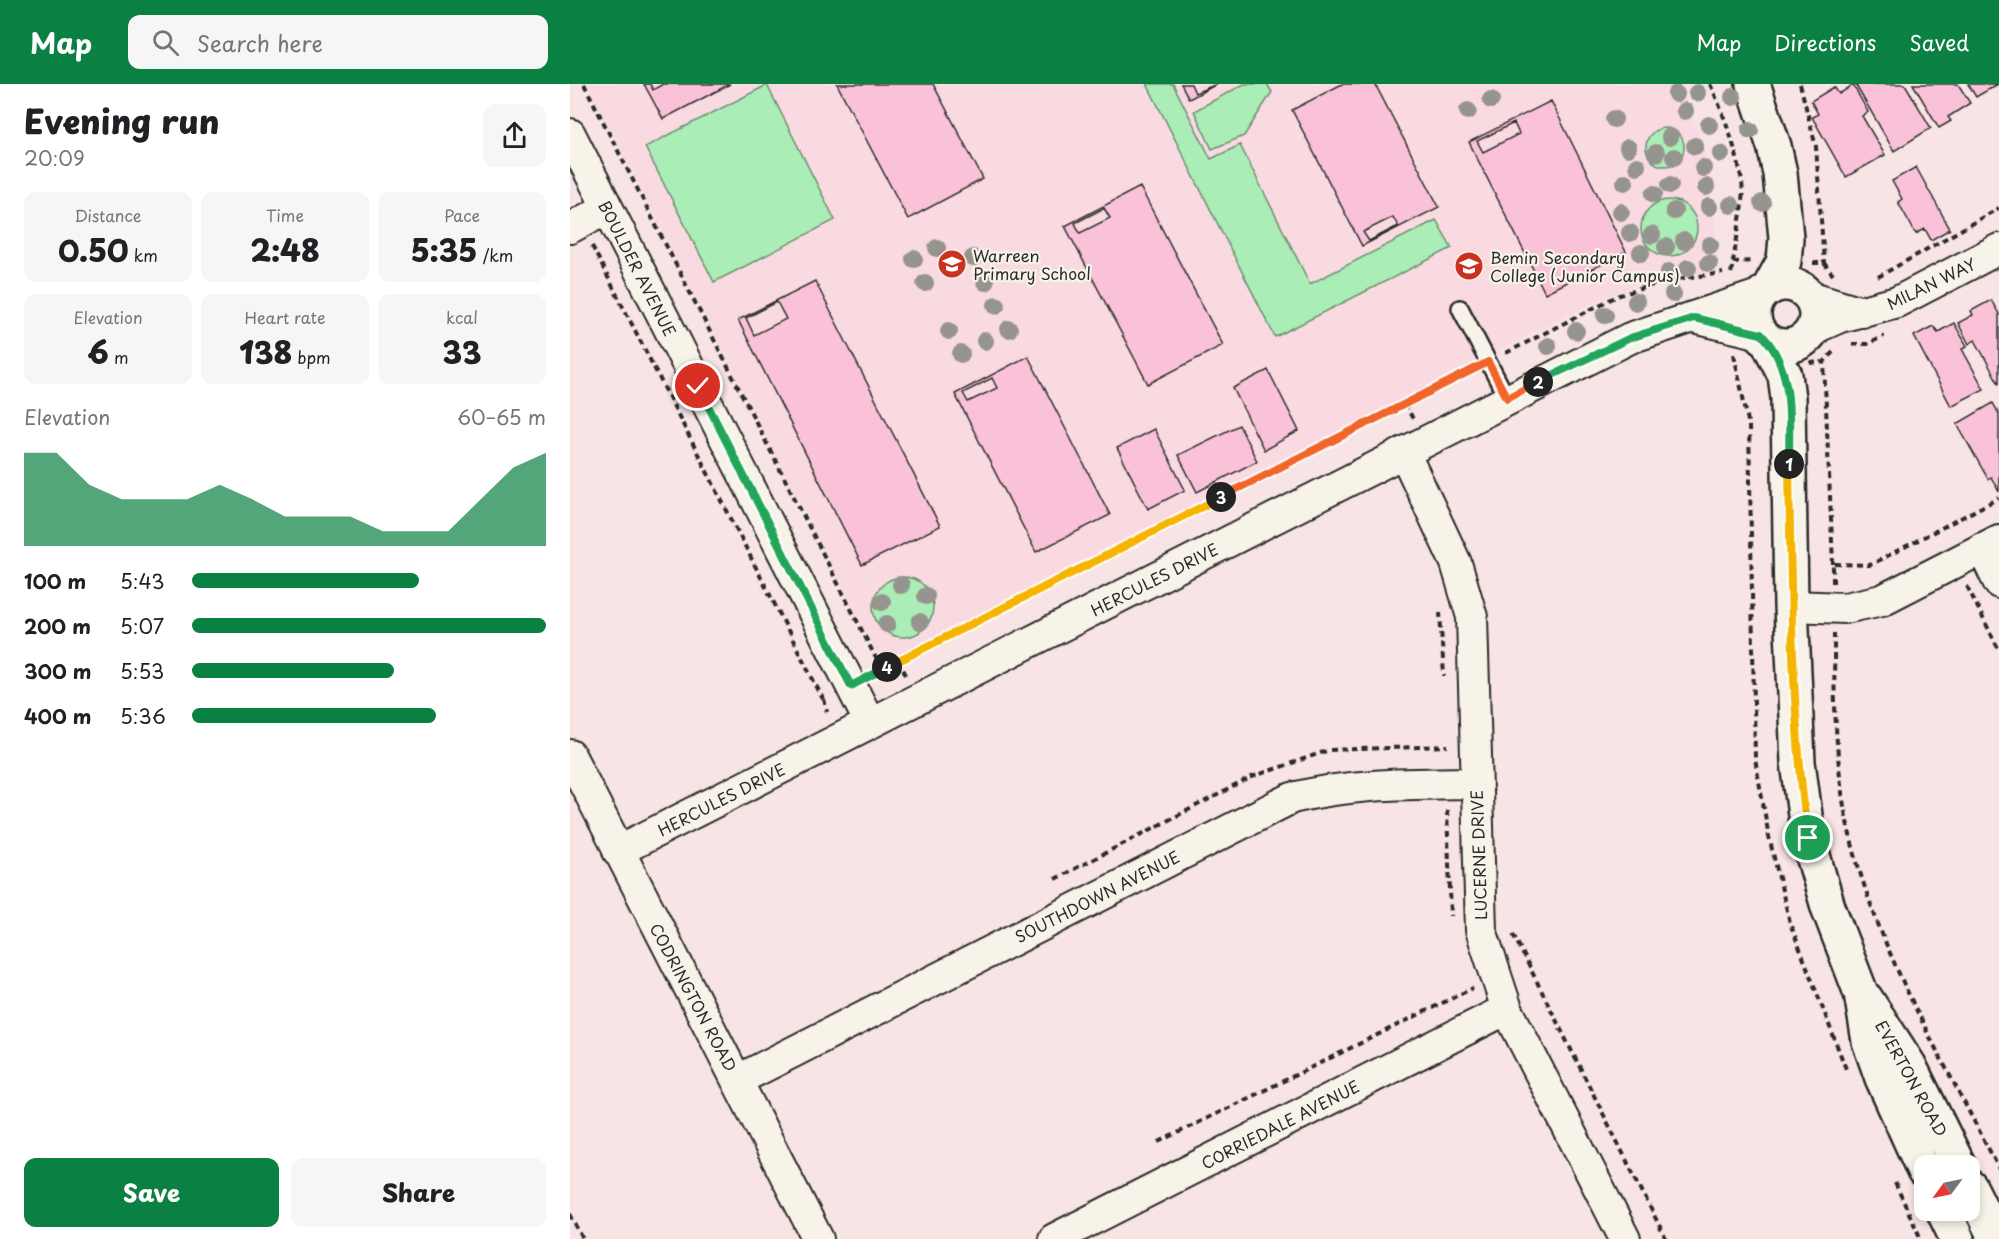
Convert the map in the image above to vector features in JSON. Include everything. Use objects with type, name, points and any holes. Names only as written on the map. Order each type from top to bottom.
[{"type":"street","points":[[1754,84],[1778,164],[1786,238],[1784,261],[1758,301],[1754,318],[1764,337]]},
{"type":"street","name":"BOULDER AVENUE","points":[[570,134],[870,723]]},
{"type":"street","points":[[575,225],[608,208]]},
{"type":"street","points":[[1694,318],[1764,337],[1775,344],[1792,345],[1818,338],[1816,312],[1786,238]]},
{"type":"street","name":"MILAN WAY","points":[[1818,338],[1840,317],[1896,302],[1999,249]]},
{"type":"street","points":[[1766,291],[1786,284],[1862,312]]},
{"type":"street","name":"HERCULES DRIVE","points":[[618,851],[1507,398],[1630,338],[1694,318],[1766,291]]},
{"type":"street","name":"EVERTON ROAD","points":[[1764,337],[1785,375],[1788,398],[1791,606],[1798,762],[1808,838],[1828,907],[1861,993],[1869,1041],[1881,1078],[1917,1155]]},
{"type":"street","name":"EVERTON ROAD","points":[[1788,398],[1818,338]]},
{"type":"street","name":"LUCERNE DRIVE","points":[[1404,452],[1456,563],[1472,617],[1474,783],[1481,930],[1507,1009],[1625,1239]]},
{"type":"street","points":[[1791,606],[1834,619],[1882,600],[1990,544],[1999,582]]},
{"type":"street","name":"CODRINGTON ROAD","points":[[570,755],[818,1239]]},
{"type":"street","name":"SOUTHDOWN AVENUE","points":[[738,1080],[1292,798],[1331,788],[1367,784],[1474,783]]},
{"type":"street","name":"EVERTON ROAD","points":[[1861,993],[1909,1065],[1954,1155]]},
{"type":"street","name":"CORRIEDALE AVENUE","points":[[1054,1239],[1507,1009]]},
{"type":"street","points":[[1980,1206],[1997,1237]]},
{"type":"street","points":[[1948,1221],[1957,1239]]},
{"type":"lane","points":[[1460,308],[1507,398]]},
{"type":"path","points":[[584,84],[882,669]]},
{"type":"path","points":[[1710,84],[1718,101],[1742,183],[1741,208],[1730,280]]},
{"type":"path","points":[[1800,84],[1816,147],[1824,263]]},
{"type":"path","points":[[1869,282],[1999,208]]},
{"type":"path","points":[[575,225],[829,711],[819,717]]},
{"type":"path","points":[[823,699],[1617,296],[1669,280],[1723,273]]},
{"type":"path","points":[[1850,344],[1868,344],[1888,334]]},
{"type":"path","points":[[1818,338],[1824,362],[1833,564],[1835,715],[1845,806],[1867,892],[1892,958],[1999,1169]]},
{"type":"path","points":[[1833,564],[1870,565],[1999,498]]},
{"type":"path","points":[[1963,578],[1999,650]]},
{"type":"path","points":[[899,661],[917,699]]},
{"type":"path","points":[[1512,930],[1666,1239]]},
{"type":"path","points":[[1159,1142],[1476,987]]},
{"type":"path","points":[[570,1214],[583,1239]]},
{"type":"shaded area","name":"Warreen Primary School","points":[[587,84],[1679,84],[1703,144],[1715,218],[1717,260],[1705,273],[1638,284],[1584,307],[892,659],[877,655]]},
{"type":"green space","points":[[1147,84],[1173,84],[1211,159],[1240,145],[1310,284],[1436,220],[1452,248],[1275,337]]},
{"type":"green space","points":[[1244,84],[1267,84],[1272,92],[1244,136],[1212,149],[1194,111]]},
{"type":"green space","points":[[767,85],[835,220],[714,282],[645,147]]},
{"type":"green space","points":[[1665,128],[1679,133],[1684,147],[1679,161],[1665,166],[1651,161],[1646,147],[1651,133]]},
{"type":"green space","points":[[1669,200],[1680,202],[1689,208],[1695,217],[1697,228],[1695,239],[1689,248],[1680,254],[1669,256],[1658,254],[1649,248],[1643,239],[1641,228],[1643,217],[1649,208],[1658,202]]},
{"type":"green space","points":[[897,577],[909,577],[920,582],[928,590],[933,607],[931,619],[920,632],[909,637],[897,637],[886,632],[878,624],[873,613],[873,601],[878,590],[886,582]]},
{"type":"building","points":[[644,84],[650,84],[653,90],[663,84],[730,84],[663,119]]},
{"type":"building","points":[[837,84],[933,84],[983,179],[908,219]]},
{"type":"building","points":[[1181,84],[1191,84],[1195,93],[1217,84],[1189,99]]},
{"type":"building","points":[[1342,84],[1375,84],[1439,207],[1362,246],[1292,110]],"holes":[[[1393,217],[1398,226],[1369,241],[1363,232]]]},
{"type":"building","points":[[1855,84],[1905,84],[1931,128],[1894,151]]},
{"type":"building","points":[[1913,84],[1958,84],[1970,103],[1948,117],[1951,121],[1939,128]]},
{"type":"building","points":[[1968,84],[1998,84],[1976,97]]},
{"type":"building","points":[[1853,85],[1868,112],[1862,116],[1885,155],[1846,177],[1812,117],[1818,114],[1811,101],[1834,87],[1839,94]]},
{"type":"building","points":[[1551,101],[1626,252],[1545,293],[1469,142]],"holes":[[[1514,123],[1519,134],[1483,152],[1477,141]]]},
{"type":"building","points":[[1916,167],[1950,229],[1931,240],[1925,229],[1916,234],[1898,202],[1902,199],[1892,181]]},
{"type":"building","points":[[1140,187],[1223,345],[1148,384],[1065,226]],"holes":[[[1104,208],[1110,218],[1080,233],[1075,223]]]},
{"type":"building","points":[[815,281],[940,526],[862,565],[738,320]],"holes":[[[777,302],[786,319],[754,335],[746,318]]]},
{"type":"building","points":[[1991,300],[1999,314],[1999,384],[1975,340],[1969,344],[1958,323],[1973,315],[1971,311]]},
{"type":"building","points":[[1954,323],[1967,346],[1962,349],[1984,389],[1951,406],[1914,336],[1933,326],[1938,332]]},
{"type":"building","points":[[1028,356],[1110,515],[1036,552],[955,394]],"holes":[[[992,378],[997,388],[968,402],[963,393]]]},
{"type":"building","points":[[1268,370],[1299,431],[1264,450],[1233,388]]},
{"type":"building","points":[[1993,403],[1999,414],[1999,492],[1991,477],[1988,479],[1957,424]]},
{"type":"building","points":[[1239,425],[1257,461],[1197,492],[1178,455]]},
{"type":"building","points":[[1154,429],[1185,490],[1148,509],[1117,448]]},
{"type":"place","name":"Warreen Primary School","points":[[952,264]]},
{"type":"place","name":"Bemin Secondary College (Junior Campus)","points":[[1469,266]]},
{"type":"route","points":[[698,386],[851,686],[1488,362],[1507,398],[1630,338],[1694,318],[1761,334],[1780,363],[1785,375],[1788,398],[1791,606],[1798,762],[1808,838]]}]
